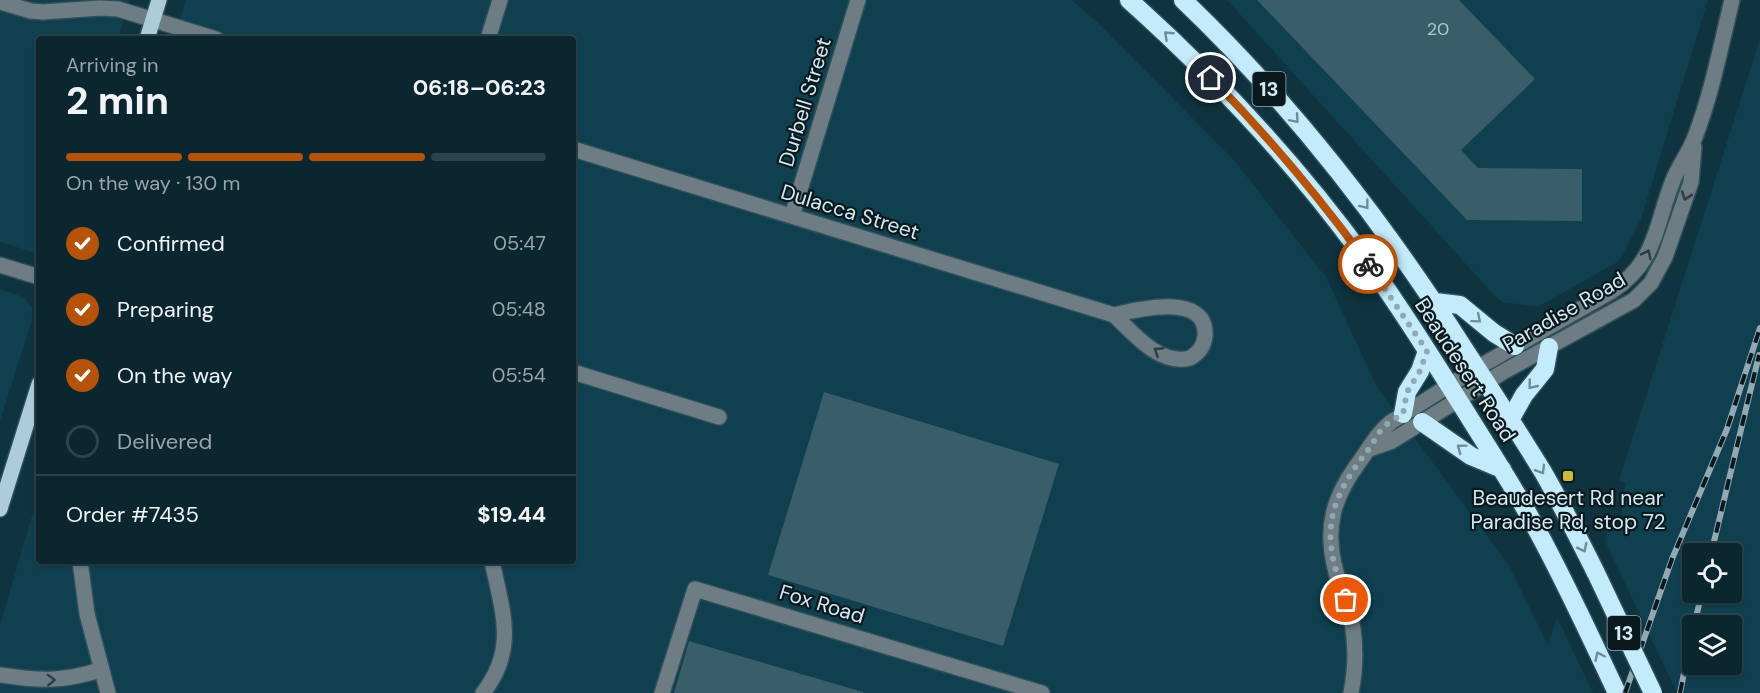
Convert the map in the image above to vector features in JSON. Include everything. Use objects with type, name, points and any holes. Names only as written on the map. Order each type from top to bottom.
[{"type":"highway","name":"Beaudesert Road","points":[[1129,0],[1197,63],[1281,154],[1358,250],[1454,392],[1502,469],[1546,545],[1617,693]]},
{"type":"highway","name":"Beaudesert Road","points":[[1184,0],[1238,54],[1325,154],[1381,226],[1435,302],[1543,473],[1596,573],[1653,693]]},
{"type":"highway","points":[[1435,302],[1461,305],[1494,333],[1515,346]]},
{"type":"highway","points":[[1510,420],[1524,395],[1545,369],[1549,347]]},
{"type":"highway","points":[[1403,414],[1407,392],[1420,371],[1427,351]]},
{"type":"highway","points":[[1422,422],[1471,456],[1502,469]]},
{"type":"main road","points":[[148,36],[159,0]]},
{"type":"main road","points":[[0,509],[36,394]]},
{"type":"street","points":[[489,36],[500,0]]},
{"type":"street","name":"Durbell Street","points":[[792,216],[858,0]]},
{"type":"street","name":"Paradise Road","points":[[1454,392],[1481,375],[1515,346],[1612,291],[1633,275],[1648,255],[1674,178],[1695,138],[1710,92],[1732,0]]},
{"type":"street","points":[[0,2],[31,11],[50,6],[108,8],[206,36]]},
{"type":"street","name":"Paradise Road","points":[[1481,375],[1549,347],[1634,300],[1651,283],[1665,257],[1691,182],[1695,138]]},
{"type":"street","name":"Dulacca Street","points":[[576,150],[1114,315],[1159,353],[1172,359],[1190,358],[1202,347],[1205,331],[1202,321],[1197,314],[1188,309],[1176,307],[1137,309],[1114,315]]},
{"type":"street","points":[[0,265],[36,276]]},
{"type":"street","points":[[576,373],[719,417]]},
{"type":"street","points":[[1351,693],[1355,668],[1353,634],[1346,600],[1331,554],[1330,523],[1335,505],[1351,472],[1370,448],[1381,429],[1403,414],[1454,392]]},
{"type":"street","points":[[1370,448],[1390,442],[1422,422],[1454,392]]},
{"type":"street","points":[[80,564],[87,614],[100,670],[108,693]]},
{"type":"street","points":[[483,693],[497,670],[505,642],[506,627],[493,564]]},
{"type":"street","name":"Fox Road","points":[[662,693],[695,589],[1042,693]]},
{"type":"street","points":[[0,675],[34,680],[56,680],[100,670]]},
{"type":"shaded area","points":[[0,0],[130,0],[119,36],[36,36],[36,253],[0,242]]},
{"type":"shaded area","points":[[186,0],[1072,0],[1097,22],[1233,159],[1326,277],[1377,387],[1508,564],[1548,645],[1557,617],[1593,693],[0,693],[0,625],[36,502],[36,564],[576,564],[576,36],[174,36]]},
{"type":"shaded area","points":[[1227,0],[1708,0],[1641,219],[1619,261],[1538,307],[1502,302],[1494,295]]},
{"type":"shaded area","points":[[1760,39],[1760,693],[1677,693],[1605,541],[1608,526],[1623,525],[1621,502],[1626,483],[1619,480]]},
{"type":"shaded area","points":[[0,289],[23,297],[32,308],[32,320],[0,421]]},
{"type":"building","points":[[1257,0],[1459,0],[1535,79],[1461,150],[1478,168],[1582,169],[1582,221],[1467,220]]},
{"type":"building","points":[[824,392],[1059,464],[1003,646],[768,575]]},
{"type":"building","points":[[689,641],[863,692],[863,693],[674,693]]},
{"type":"railway","points":[[1625,693],[1672,559],[1727,429],[1760,328]]},
{"type":"railway","points":[[1714,543],[1759,355]]},
{"type":"railway","points":[[1697,615],[1699,603]]},
{"type":"railway","points":[[1680,693],[1684,675]]},
{"type":"way so far","points":[[1346,600],[1331,554],[1330,523],[1335,505],[1351,472],[1370,448],[1381,429],[1403,414],[1407,392],[1420,371],[1427,351],[1368,264]]},
{"type":"place","name":"Beaudesert Rd near Paradise Rd, stop 72","points":[[1568,476]]},
{"type":"route","points":[[1211,78],[1275,146],[1368,264]]}]
